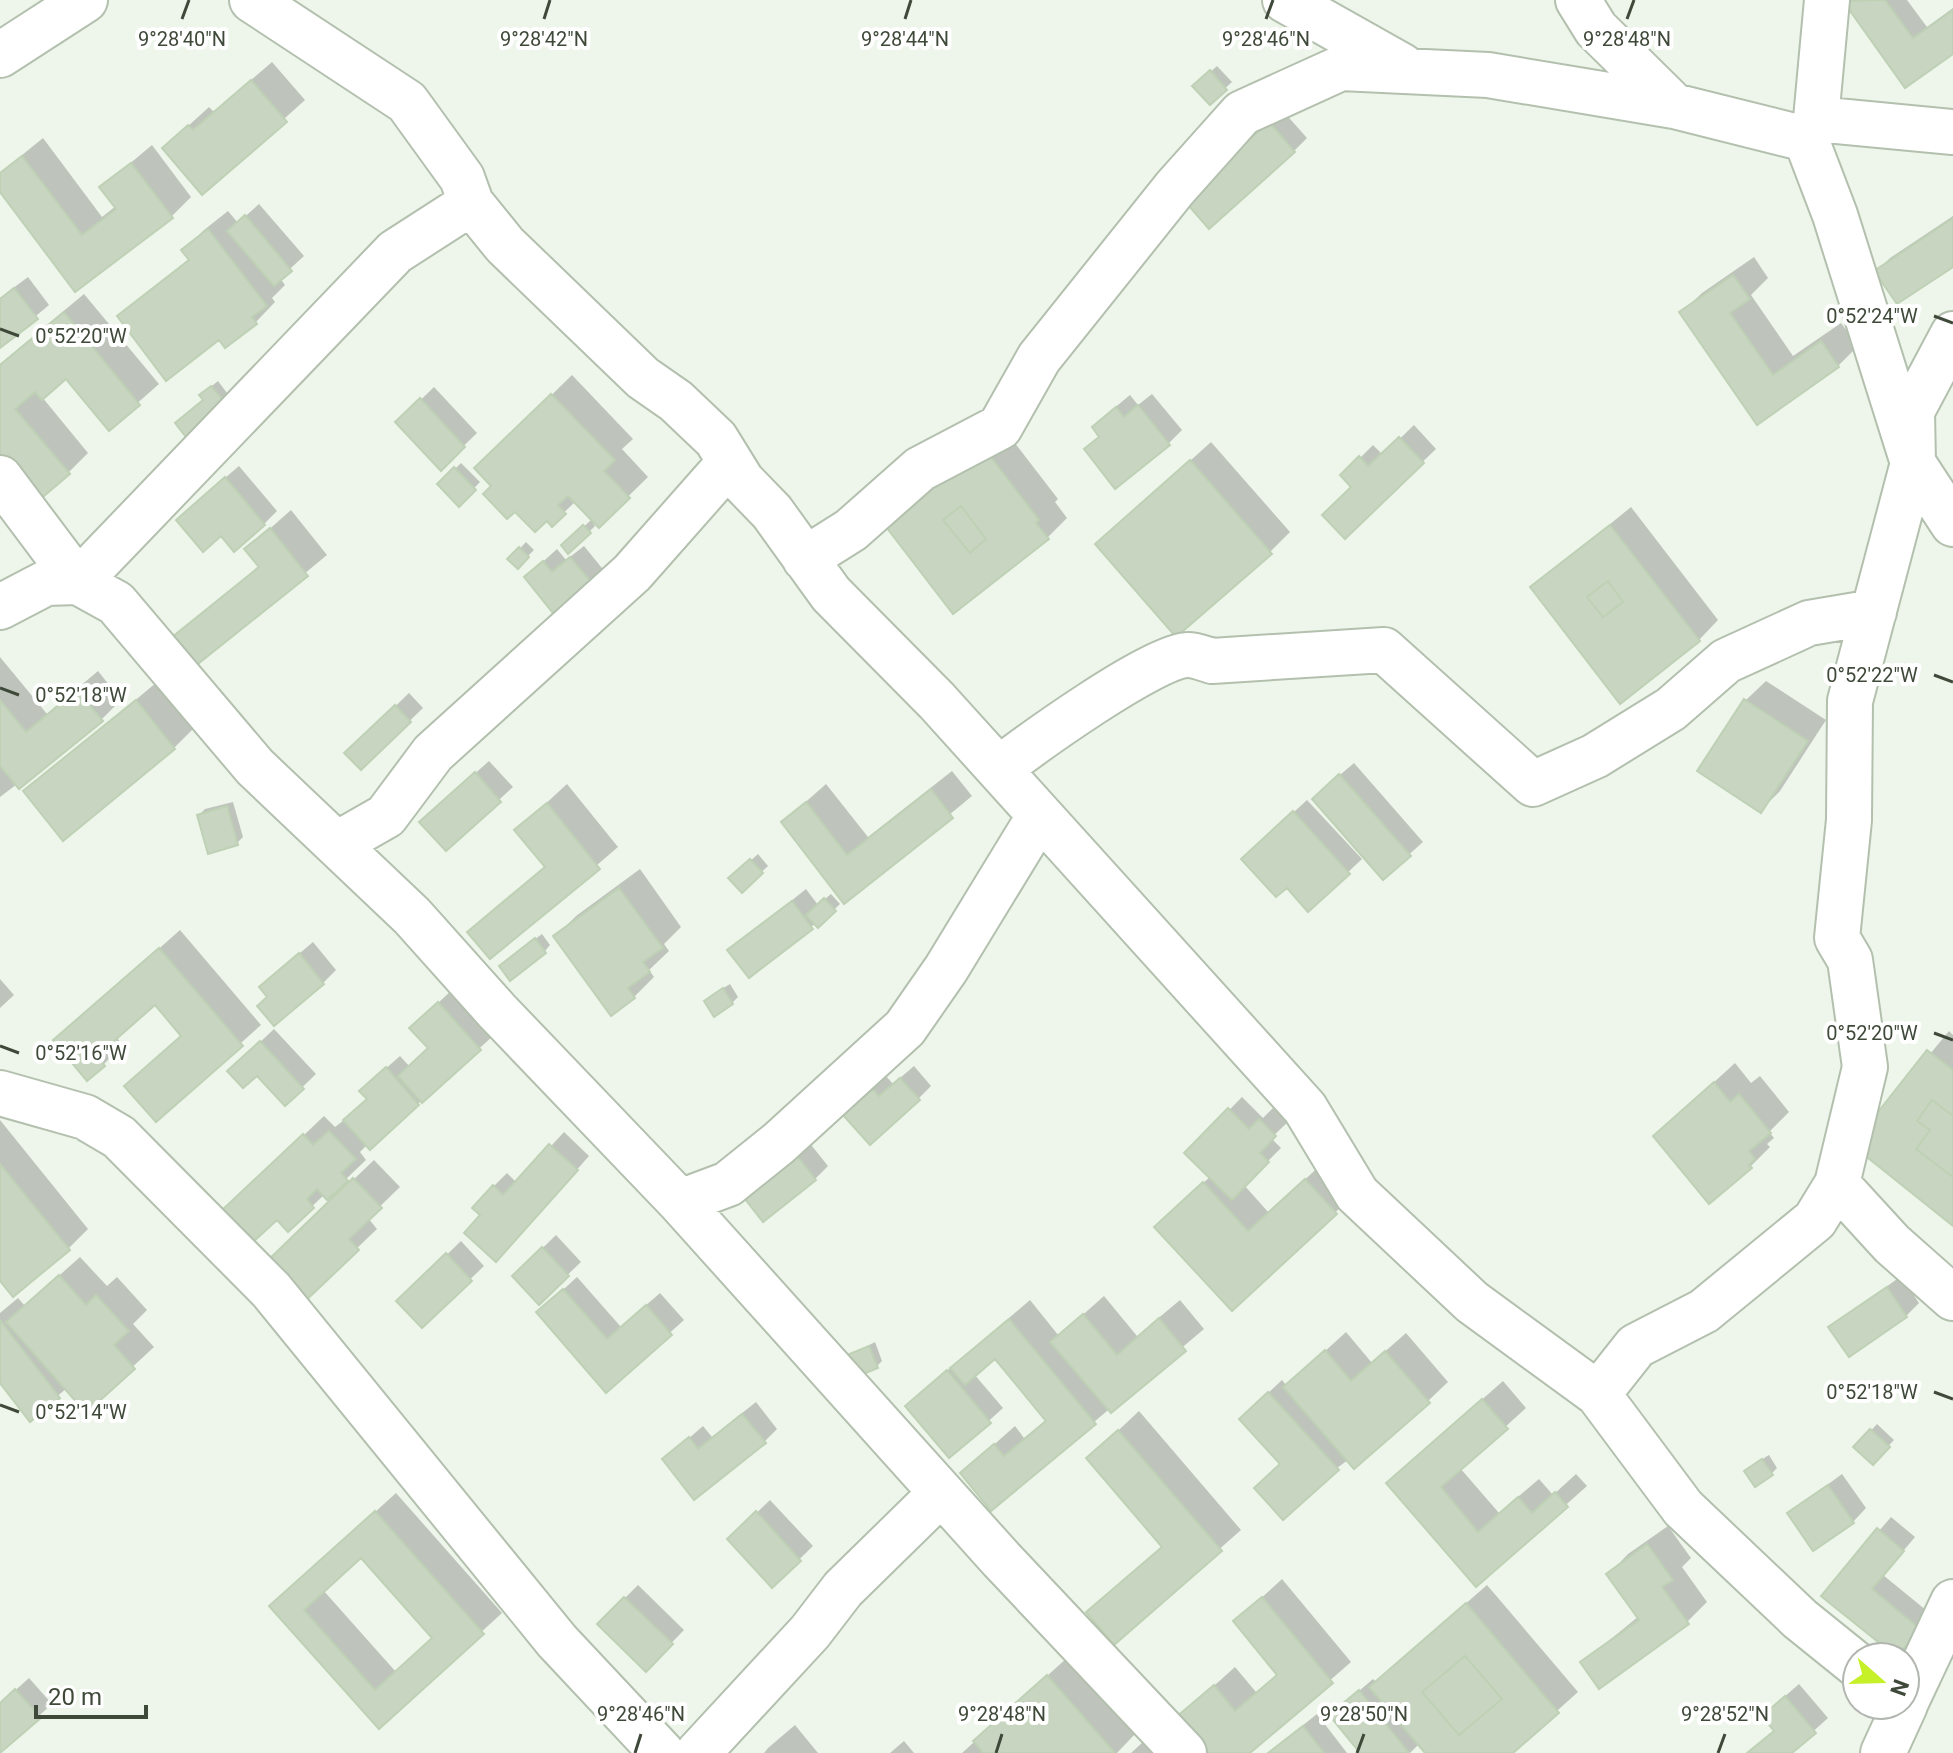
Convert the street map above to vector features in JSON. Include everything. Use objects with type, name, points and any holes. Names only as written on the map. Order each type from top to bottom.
[{"type":"street","points":[[0,55],[85,0]]},
{"type":"street","points":[[252,0],[291,14],[407,102],[462,178],[471,203],[505,245],[643,378],[676,401],[716,439],[730,462],[831,594],[999,769],[1305,1108],[1357,1194],[1472,1302],[1598,1394],[1683,1508],[1800,1619],[1841,1652]]},
{"type":"street","points":[[1285,0],[1411,71]]},
{"type":"street","points":[[1578,0],[1596,29],[1674,106]]},
{"type":"street","points":[[1827,0],[1811,129],[1913,463],[1953,524]]},
{"type":"street","points":[[805,559],[851,530],[920,469],[1000,427],[1039,358],[1175,188],[1242,113],[1341,68],[1488,75],[1811,129],[1953,132]]},
{"type":"street","points":[[0,607],[46,583],[78,582],[395,252],[471,203]]},
{"type":"street","points":[[1598,1394],[1636,1346],[1704,1311],[1815,1220],[1837,1184],[1865,1067],[1850,960],[1837,938],[1849,820],[1850,701],[1913,463],[1912,411],[1953,334]]},
{"type":"street","points":[[337,844],[386,816],[433,753],[632,573],[730,462]]},
{"type":"street","points":[[0,478],[78,582],[116,603],[255,767],[412,916],[497,1011],[680,1202],[941,1493],[1184,1753]]},
{"type":"street","points":[[999,769],[1027,747],[1146,671],[1187,655],[1212,661],[1384,650],[1533,784],[1595,756],[1671,709],[1726,661],[1809,623],[1874,612]]},
{"type":"street","points":[[680,1202],[728,1184],[779,1143],[905,1028],[946,969],[1040,815]]},
{"type":"street","points":[[0,1070],[31,1071],[54,1083],[85,1117]]},
{"type":"street","points":[[0,1093],[85,1117],[119,1137],[271,1290],[557,1641],[662,1753]]},
{"type":"street","points":[[1837,1184],[1892,1244],[1953,1298]]},
{"type":"street","points":[[698,1753],[810,1632],[843,1589],[941,1493]]},
{"type":"street","points":[[1921,1671],[1953,1602]]},
{"type":"street","points":[[1883,1753],[1898,1721]]},
{"type":"building","points":[[1885,0],[1913,38],[1953,10],[1953,54],[1905,88],[1843,1]]},
{"type":"building","points":[[1210,70],[1227,90],[1210,105],[1192,86]]},
{"type":"building","points":[[251,80],[287,122],[202,195],[162,148],[188,125],[193,130]]},
{"type":"building","points":[[1269,122],[1295,152],[1209,229],[1183,199]]},
{"type":"building","points":[[22,156],[82,235],[116,209],[99,187],[131,163],[173,218],[75,292],[0,192],[0,173]]},
{"type":"building","points":[[245,215],[292,271],[274,286],[227,231]]},
{"type":"building","points":[[1953,218],[1953,267],[1897,304],[1874,271]]},
{"type":"building","points":[[208,229],[267,306],[252,317],[257,324],[225,348],[219,340],[166,381],[117,316],[189,260],[181,250]]},
{"type":"building","points":[[1733,275],[1750,299],[1730,313],[1773,375],[1821,341],[1839,367],[1757,425],[1679,312]]},
{"type":"building","points":[[14,288],[38,319],[0,348],[0,299]]},
{"type":"building","points":[[64,312],[140,405],[109,431],[66,379],[42,400],[35,392],[15,409],[70,474],[38,501],[0,456],[0,365]]},
{"type":"building","points":[[211,386],[223,400],[216,406],[219,410],[186,437],[175,423],[203,400],[199,395]]},
{"type":"building","points":[[551,394],[615,460],[604,471],[630,498],[599,528],[568,496],[558,505],[566,514],[552,527],[547,521],[535,532],[515,512],[507,519],[483,494],[491,486],[474,468]]},
{"type":"building","points":[[420,398],[465,447],[441,471],[395,422]]},
{"type":"building","points":[[1138,405],[1170,445],[1115,489],[1084,449],[1099,437],[1092,427],[1116,407],[1124,417]]},
{"type":"building","points":[[1399,437],[1424,463],[1345,539],[1322,515],[1351,487],[1340,475],[1359,456],[1368,466]]},
{"type":"building","points":[[975,446],[986,460],[990,456],[1039,520],[1036,523],[1049,539],[953,614],[880,519]],"holes":[[[961,506],[986,539],[970,553],[943,520]]]},
{"type":"building","points":[[1190,460],[1272,554],[1176,637],[1095,544]]},
{"type":"building","points":[[454,467],[476,490],[459,507],[437,484]]},
{"type":"building","points":[[225,477],[265,525],[234,552],[221,536],[203,552],[176,520]]},
{"type":"building","points":[[961,506],[986,539],[970,553],[943,520]]},
{"type":"building","points":[[583,525],[591,533],[568,554],[561,545]]},
{"type":"building","points":[[1610,525],[1700,641],[1620,704],[1530,587]],"holes":[[[1608,581],[1623,602],[1603,617],[1587,597]]]},
{"type":"building","points":[[270,528],[308,576],[194,667],[171,638],[259,567],[244,549]]},
{"type":"building","points":[[519,547],[529,557],[518,569],[507,559]]},
{"type":"building","points":[[570,557],[595,587],[557,618],[524,577],[543,561],[552,572]]},
{"type":"building","points":[[1608,581],[1623,602],[1603,617],[1587,597]]},
{"type":"building","points":[[77,690],[103,721],[19,789],[0,766],[0,700],[26,732]]},
{"type":"building","points":[[1744,699],[1808,741],[1761,813],[1697,771]]},
{"type":"building","points":[[136,700],[175,749],[63,841],[23,791]]},
{"type":"building","points":[[395,705],[411,722],[361,770],[344,753]]},
{"type":"building","points":[[475,772],[501,802],[446,851],[419,822]]},
{"type":"building","points":[[1339,774],[1411,856],[1383,880],[1312,799]]},
{"type":"building","points":[[931,789],[953,818],[844,904],[781,822],[806,802],[847,855]]},
{"type":"building","points":[[547,803],[600,869],[490,959],[467,932],[545,867],[514,830]]},
{"type":"building","points":[[227,806],[238,845],[208,854],[197,815]]},
{"type":"building","points":[[1293,811],[1350,874],[1308,912],[1287,888],[1276,897],[1241,859]]},
{"type":"building","points":[[750,859],[763,873],[742,893],[728,878]]},
{"type":"building","points":[[619,888],[663,948],[643,962],[650,972],[628,988],[635,998],[611,1016],[553,936]]},
{"type":"building","points":[[824,898],[836,911],[818,928],[806,915]]},
{"type":"building","points":[[792,901],[813,929],[749,978],[727,950]]},
{"type":"building","points":[[535,938],[546,953],[510,981],[499,966]]},
{"type":"building","points":[[159,948],[243,1046],[156,1122],[124,1086],[181,1036],[155,1005],[97,1056],[105,1066],[87,1081],[53,1040]]},
{"type":"building","points":[[299,953],[324,984],[274,1026],[257,1006],[267,997],[259,987]]},
{"type":"building","points":[[723,988],[733,1004],[714,1017],[704,1001]]},
{"type":"building","points":[[438,1002],[481,1050],[422,1103],[398,1076],[428,1048],[409,1028]]},
{"type":"building","points":[[260,1041],[304,1089],[285,1106],[257,1076],[243,1088],[227,1071]]},
{"type":"building","points":[[1927,1050],[1953,1070],[1953,1116],[1932,1100],[1917,1121],[1930,1130],[1916,1149],[1953,1177],[1953,1226],[1852,1145]]},
{"type":"building","points":[[386,1067],[419,1105],[370,1150],[343,1120],[367,1099],[359,1091]]},
{"type":"building","points":[[900,1078],[920,1100],[870,1145],[834,1105],[863,1079],[879,1096]]},
{"type":"building","points":[[1714,1082],[1730,1102],[1739,1094],[1771,1133],[1749,1151],[1755,1159],[1749,1165],[1752,1168],[1709,1204],[1653,1136]]},
{"type":"building","points":[[1932,1100],[1953,1116],[1953,1177],[1916,1149],[1930,1130],[1917,1121]]},
{"type":"building","points":[[1228,1108],[1249,1129],[1259,1119],[1276,1136],[1260,1153],[1269,1162],[1232,1200],[1184,1153]]},
{"type":"building","points":[[329,1131],[356,1159],[341,1173],[348,1181],[327,1200],[317,1189],[307,1199],[314,1208],[288,1232],[277,1220],[251,1244],[221,1211],[303,1134],[313,1145]]},
{"type":"building","points":[[549,1144],[578,1170],[496,1262],[464,1233],[480,1215],[472,1208],[493,1185],[503,1195]]},
{"type":"building","points":[[794,1152],[816,1180],[763,1222],[741,1194]]},
{"type":"building","points":[[0,1164],[70,1250],[13,1297],[0,1281]]},
{"type":"building","points":[[353,1178],[382,1208],[349,1239],[359,1250],[300,1306],[262,1266]]},
{"type":"building","points":[[1305,1179],[1337,1214],[1232,1311],[1154,1227],[1203,1182],[1248,1231]]},
{"type":"building","points":[[542,1247],[569,1276],[539,1305],[512,1276]]},
{"type":"building","points":[[446,1253],[472,1281],[422,1328],[396,1301]]},
{"type":"building","points":[[59,1275],[86,1305],[96,1295],[129,1331],[114,1345],[135,1369],[86,1413],[6,1322]]},
{"type":"building","points":[[1887,1287],[1907,1317],[1849,1357],[1828,1327]]},
{"type":"building","points":[[563,1289],[607,1339],[646,1305],[672,1335],[606,1393],[536,1312]]},
{"type":"building","points":[[1083,1314],[1117,1355],[1159,1318],[1186,1351],[1111,1413],[1050,1342]]},
{"type":"building","points":[[1009,1319],[1096,1424],[991,1511],[960,1473],[994,1444],[1004,1456],[1046,1421],[995,1359],[965,1385],[950,1368]]},
{"type":"building","points":[[0,1320],[60,1398],[30,1422],[0,1383]]},
{"type":"building","points":[[869,1346],[878,1368],[851,1379],[842,1357]]},
{"type":"building","points":[[1325,1350],[1351,1381],[1385,1351],[1430,1403],[1354,1469],[1283,1387]]},
{"type":"building","points":[[947,1370],[991,1423],[949,1458],[905,1406]]},
{"type":"building","points":[[1268,1392],[1339,1470],[1283,1520],[1254,1488],[1280,1464],[1239,1419]]},
{"type":"building","points":[[1482,1399],[1508,1429],[1441,1487],[1478,1532],[1518,1497],[1532,1513],[1555,1492],[1568,1507],[1476,1587],[1386,1483]]},
{"type":"building","points":[[742,1414],[766,1443],[694,1500],[662,1459],[689,1437],[698,1449]]},
{"type":"building","points":[[1870,1429],[1890,1447],[1873,1465],[1853,1447]]},
{"type":"building","points":[[1118,1430],[1222,1551],[1114,1645],[1086,1612],[1162,1547],[1086,1458]]},
{"type":"building","points":[[1762,1459],[1773,1475],[1755,1487],[1744,1471]]},
{"type":"building","points":[[1828,1485],[1854,1523],[1813,1551],[1787,1513]]},
{"type":"building","points":[[375,1511],[484,1634],[379,1729],[269,1606]],"holes":[[[361,1558],[432,1638],[375,1690],[304,1610]]]},
{"type":"building","points":[[756,1511],[801,1561],[772,1588],[727,1539]]},
{"type":"building","points":[[1877,1528],[1904,1551],[1872,1589],[1920,1629],[1910,1641],[1877,1641],[1821,1596]]},
{"type":"building","points":[[1647,1544],[1673,1580],[1662,1587],[1689,1624],[1599,1689],[1580,1662],[1639,1620],[1606,1574]]},
{"type":"building","points":[[624,1597],[673,1644],[646,1672],[597,1624]]},
{"type":"building","points":[[1262,1597],[1333,1683],[1250,1753],[1205,1753],[1175,1718],[1214,1685],[1235,1711],[1277,1675],[1233,1621]]},
{"type":"building","points":[[1466,1603],[1559,1713],[1513,1753],[1425,1753],[1369,1687]],"holes":[[[1465,1656],[1502,1699],[1459,1735],[1422,1692]]]},
{"type":"building","points":[[1465,1656],[1502,1699],[1459,1735],[1422,1692]]},
{"type":"building","points":[[1047,1675],[1115,1753],[983,1753],[973,1741]]},
{"type":"building","points":[[15,1689],[41,1718],[0,1753],[0,1703]]},
{"type":"building","points":[[1359,1690],[1409,1753],[1360,1753],[1329,1715]]},
{"type":"building","points":[[1785,1696],[1816,1733],[1792,1753],[1747,1753],[1774,1731],[1762,1716]]},
{"type":"building","points":[[1303,1726],[1324,1753],[1268,1753]]}]
